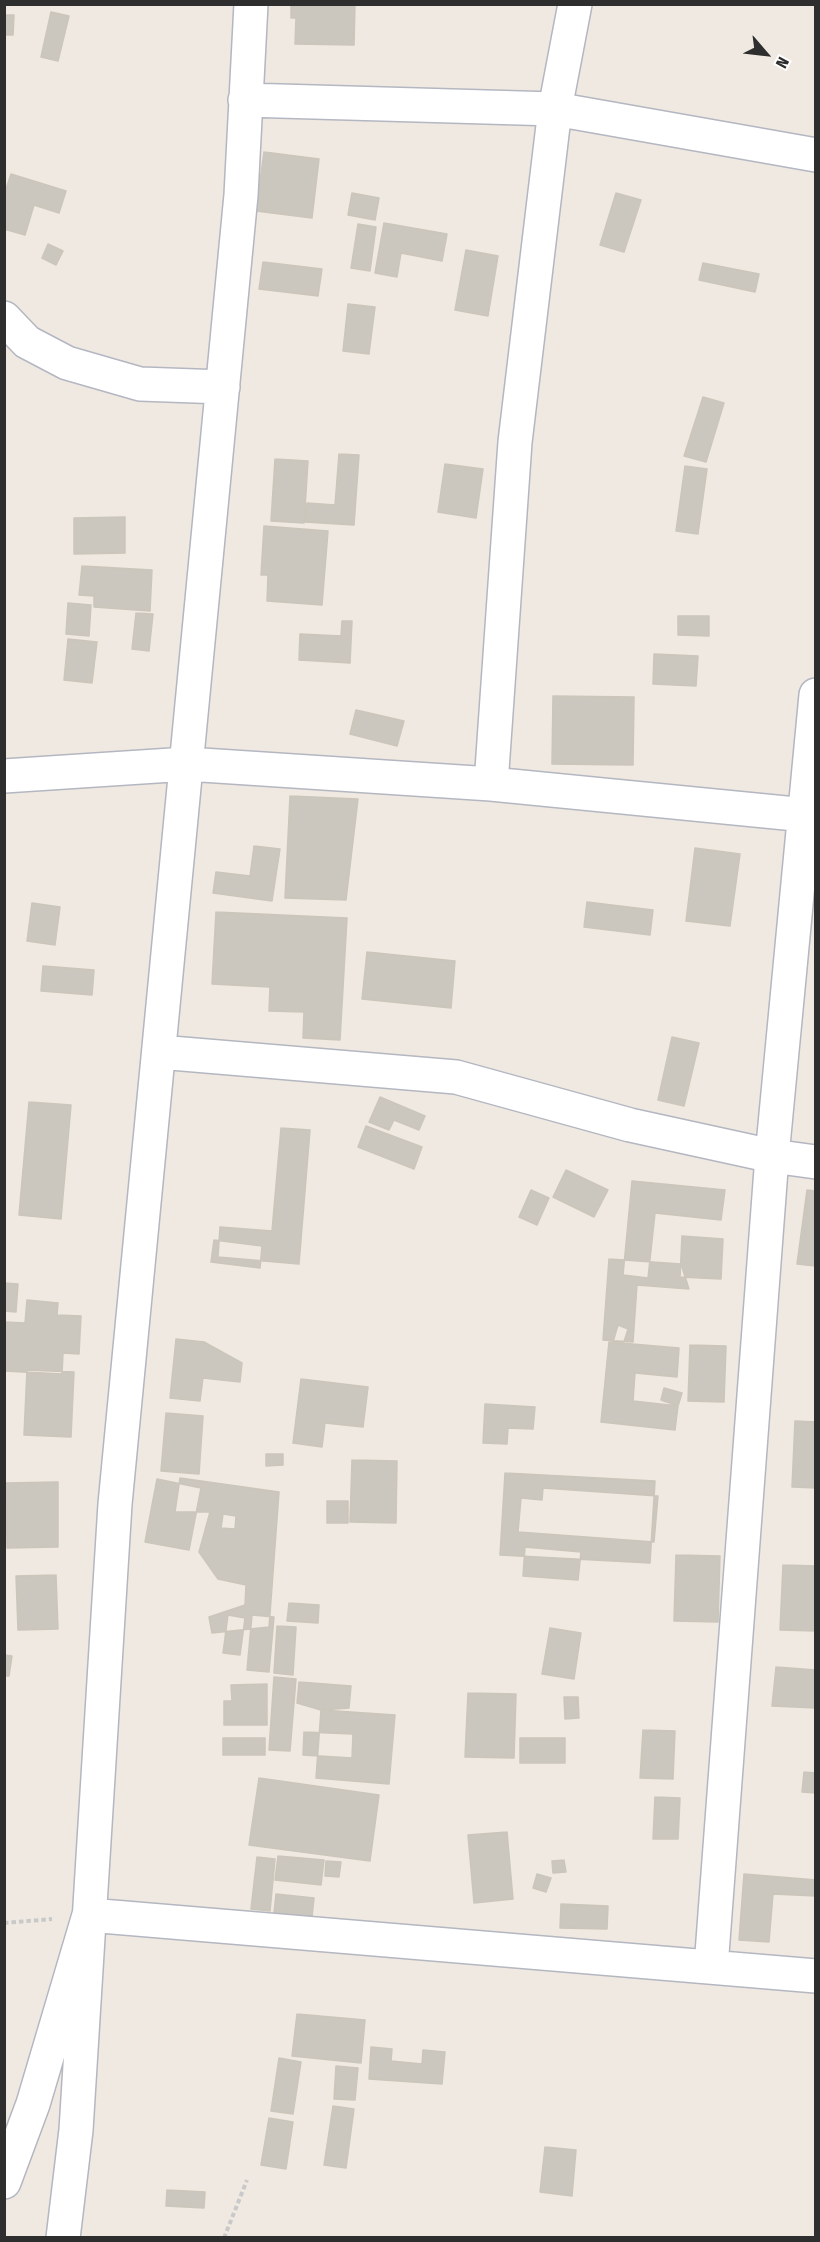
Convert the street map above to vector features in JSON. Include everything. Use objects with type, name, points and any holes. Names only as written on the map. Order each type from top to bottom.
[{"type":"street","points":[[63,2238],[76,2130],[115,1504],[242,195],[251,4]]},
{"type":"street","points":[[491,784],[514,442],[555,109],[576,4]]},
{"type":"street","points":[[245,100],[555,109],[813,147]]},
{"type":"street","points":[[4,318],[27,342],[67,363],[140,384],[223,387]]},
{"type":"street","points":[[711,1967],[771,1156],[810,815],[816,695]]},
{"type":"street","points":[[4,776],[187,764],[491,784],[810,815]]},
{"type":"street","points":[[159,1052],[456,1077],[630,1125],[771,1156],[816,1162]]},
{"type":"street","points":[[89,1915],[816,1976]]},
{"type":"street","points":[[4,2182],[33,2104],[89,1915]]},
{"type":"path","points":[[4,1923],[89,1915]]},
{"type":"path","points":[[224,2238],[246,2180]]},
{"type":"building","points":[[291,4],[355,4],[354,45],[295,44],[296,18],[291,18]]},
{"type":"building","points":[[51,12],[69,16],[58,61],[41,57]]},
{"type":"building","points":[[4,15],[14,15],[13,35],[4,35]]},
{"type":"building","points":[[264,152],[319,159],[312,218],[256,211]]},
{"type":"building","points":[[11,174],[66,191],[59,213],[34,205],[25,235],[4,229],[4,195]]},
{"type":"building","points":[[352,193],[379,198],[375,220],[348,215]]},
{"type":"building","points":[[616,193],[641,200],[624,252],[600,245]]},
{"type":"building","points":[[384,223],[447,234],[442,261],[401,253],[397,277],[375,273]]},
{"type":"building","points":[[358,224],[376,227],[370,271],[351,268]]},
{"type":"building","points":[[48,244],[63,251],[56,265],[42,258]]},
{"type":"building","points":[[466,250],[498,256],[488,316],[455,310]]},
{"type":"building","points":[[263,262],[322,269],[318,296],[259,289]]},
{"type":"building","points":[[703,263],[759,274],[755,292],[699,280]]},
{"type":"building","points":[[348,304],[375,307],[369,354],[343,351]]},
{"type":"building","points":[[703,397],[724,403],[706,462],[684,456]]},
{"type":"building","points":[[339,454],[359,455],[354,525],[305,522],[307,503],[335,505]]},
{"type":"building","points":[[275,459],[308,461],[304,523],[271,521]]},
{"type":"building","points":[[445,464],[483,469],[476,518],[438,512]]},
{"type":"building","points":[[685,466],[707,469],[698,534],[676,531]]},
{"type":"building","points":[[125,517],[125,553],[74,554],[74,518]]},
{"type":"building","points":[[264,526],[328,531],[322,605],[267,601],[268,575],[261,575]]},
{"type":"building","points":[[82,566],[152,570],[150,611],[94,607],[94,596],[79,595]]},
{"type":"building","points":[[68,603],[91,605],[89,636],[66,634]]},
{"type":"building","points":[[136,613],[153,614],[149,651],[132,649]]},
{"type":"building","points":[[678,616],[709,616],[709,636],[678,635]]},
{"type":"building","points":[[342,621],[352,621],[350,663],[299,660],[300,634],[341,636]]},
{"type":"building","points":[[68,639],[97,642],[92,683],[64,680]]},
{"type":"building","points":[[654,654],[698,656],[696,686],[653,684]]},
{"type":"building","points":[[553,696],[634,697],[633,765],[552,764]]},
{"type":"building","points":[[356,710],[404,721],[397,746],[350,734]]},
{"type":"building","points":[[290,796],[358,799],[346,900],[285,898]]},
{"type":"building","points":[[254,846],[280,849],[272,901],[213,893],[216,872],[250,876]]},
{"type":"building","points":[[695,848],[740,854],[730,926],[686,921]]},
{"type":"building","points":[[587,902],[653,910],[650,935],[584,927]]},
{"type":"building","points":[[32,903],[60,907],[55,945],[27,941]]},
{"type":"building","points":[[216,912],[347,918],[340,1040],[303,1038],[304,1012],[269,1011],[270,987],[212,984]]},
{"type":"building","points":[[367,952],[455,961],[451,1008],[362,999]]},
{"type":"building","points":[[43,966],[94,970],[92,995],[41,991]]},
{"type":"building","points":[[672,1037],[699,1043],[684,1106],[658,1100]]},
{"type":"building","points":[[380,1097],[425,1116],[419,1130],[394,1120],[389,1130],[369,1122]]},
{"type":"building","points":[[29,1102],[71,1105],[61,1219],[19,1215]]},
{"type":"building","points":[[366,1126],[422,1147],[414,1169],[358,1147]]},
{"type":"building","points":[[281,1128],[310,1130],[299,1264],[218,1257],[220,1227],[272,1231]]},
{"type":"building","points":[[566,1170],[608,1190],[594,1217],[553,1197]]},
{"type":"building","points":[[632,1181],[725,1190],[721,1220],[655,1213],[648,1278],[623,1275]]},
{"type":"building","points":[[531,1190],[549,1198],[537,1225],[519,1217]]},
{"type":"building","points":[[807,1190],[816,1191],[816,1266],[797,1264]]},
{"type":"building","points":[[682,1236],[723,1239],[721,1279],[680,1277]]},
{"type":"building","points":[[214,1240],[262,1246],[260,1268],[211,1262]]},
{"type":"building","points":[[609,1259],[681,1264],[689,1289],[637,1285],[633,1342],[603,1340]]},
{"type":"building","points":[[4,1283],[18,1284],[16,1312],[4,1311]]},
{"type":"building","points":[[27,1300],[58,1303],[57,1315],[81,1316],[79,1354],[63,1353],[62,1374],[4,1371],[4,1322],[25,1323]]},
{"type":"building","points":[[618,1325],[628,1329],[623,1345],[613,1342]]},
{"type":"building","points":[[176,1339],[204,1342],[242,1363],[240,1382],[203,1378],[200,1401],[170,1398]]},
{"type":"building","points":[[609,1342],[679,1348],[677,1377],[635,1373],[633,1401],[678,1406],[675,1430],[601,1422]]},
{"type":"building","points":[[690,1345],[726,1346],[724,1402],[688,1401]]},
{"type":"building","points":[[27,1370],[74,1372],[71,1437],[24,1435]]},
{"type":"building","points":[[301,1379],[368,1387],[363,1427],[325,1423],[322,1447],[293,1443]]},
{"type":"building","points":[[664,1388],[682,1393],[678,1406],[661,1400]]},
{"type":"building","points":[[485,1404],[535,1407],[533,1429],[508,1428],[507,1444],[483,1443]]},
{"type":"building","points":[[166,1413],[203,1416],[199,1474],[161,1471]]},
{"type":"building","points":[[795,1421],[816,1422],[816,1488],[792,1487]]},
{"type":"building","points":[[266,1454],[283,1454],[283,1465],[266,1466]]},
{"type":"building","points":[[352,1460],[397,1461],[396,1523],[350,1522]]},
{"type":"building","points":[[505,1473],[655,1481],[650,1563],[500,1555]]},
{"type":"building","points":[[180,1478],[279,1492],[269,1627],[212,1633],[209,1617],[245,1605],[246,1585],[218,1579],[199,1552],[210,1512],[175,1512]]},
{"type":"building","points":[[157,1479],[201,1488],[189,1550],[145,1542]]},
{"type":"building","points":[[58,1482],[58,1547],[7,1548],[6,1483]]},
{"type":"building","points":[[543,1488],[658,1496],[654,1542],[518,1532],[521,1498],[542,1500]]},
{"type":"building","points":[[327,1501],[348,1501],[348,1523],[327,1523]]},
{"type":"building","points":[[223,1514],[236,1516],[235,1529],[221,1528]]},
{"type":"building","points":[[525,1547],[581,1552],[578,1580],[523,1576]]},
{"type":"building","points":[[676,1555],[720,1556],[718,1622],[674,1621]]},
{"type":"building","points":[[783,1565],[816,1566],[816,1631],[780,1630]]},
{"type":"building","points":[[56,1575],[58,1629],[18,1630],[16,1576]]},
{"type":"building","points":[[289,1603],[319,1605],[318,1623],[287,1621]]},
{"type":"building","points":[[228,1615],[245,1618],[240,1655],[223,1653]]},
{"type":"building","points":[[252,1615],[274,1617],[269,1672],[247,1670]]},
{"type":"building","points":[[277,1626],[296,1627],[293,1675],[274,1673]]},
{"type":"building","points":[[550,1628],[581,1633],[574,1679],[542,1674]]},
{"type":"building","points":[[4,1655],[12,1656],[9,1676],[4,1676]]},
{"type":"building","points":[[776,1667],[816,1670],[816,1708],[772,1706]]},
{"type":"building","points":[[274,1677],[296,1679],[290,1751],[269,1750]]},
{"type":"building","points":[[299,1682],[351,1686],[349,1708],[321,1710],[297,1703]]},
{"type":"building","points":[[267,1684],[267,1725],[224,1725],[224,1701],[232,1701],[231,1685]]},
{"type":"building","points":[[468,1693],[516,1694],[514,1758],[465,1757]]},
{"type":"building","points":[[564,1697],[578,1697],[579,1718],[565,1719]]},
{"type":"building","points":[[321,1710],[395,1715],[389,1784],[316,1778]]},
{"type":"building","points":[[643,1730],[675,1731],[673,1779],[640,1778]]},
{"type":"building","points":[[304,1732],[353,1734],[352,1758],[303,1755]]},
{"type":"building","points":[[223,1738],[265,1738],[265,1755],[223,1755]]},
{"type":"building","points":[[520,1738],[565,1738],[565,1763],[520,1763]]},
{"type":"building","points":[[804,1772],[816,1773],[816,1793],[802,1792]]},
{"type":"building","points":[[259,1778],[379,1795],[370,1861],[249,1845]]},
{"type":"building","points":[[655,1797],[680,1798],[678,1839],[653,1839]]},
{"type":"building","points":[[507,1832],[513,1899],[474,1903],[468,1835]]},
{"type":"building","points":[[278,1856],[324,1860],[321,1885],[275,1880]]},
{"type":"building","points":[[257,1857],[275,1859],[270,1911],[251,1909]]},
{"type":"building","points":[[564,1860],[566,1872],[553,1873],[552,1861]]},
{"type":"building","points":[[326,1861],[341,1862],[339,1877],[325,1876]]},
{"type":"building","points":[[537,1874],[551,1878],[546,1892],[533,1888]]},
{"type":"building","points":[[744,1874],[816,1880],[816,1896],[773,1894],[769,1942],[739,1940]]},
{"type":"building","points":[[276,1894],[314,1898],[312,1917],[274,1913]]},
{"type":"building","points":[[561,1904],[608,1906],[607,1929],[560,1928]]},
{"type":"building","points":[[297,2014],[365,2020],[361,2063],[292,2056]]},
{"type":"building","points":[[371,2047],[392,2049],[391,2061],[422,2064],[423,2050],[445,2052],[442,2084],[369,2079]]},
{"type":"building","points":[[279,2058],[301,2062],[293,2114],[271,2111]]},
{"type":"building","points":[[336,2066],[358,2068],[355,2100],[334,2099]]},
{"type":"building","points":[[333,2106],[354,2109],[346,2168],[324,2165]]},
{"type":"building","points":[[269,2118],[293,2122],[286,2169],[261,2165]]},
{"type":"building","points":[[545,2147],[576,2150],[572,2196],[540,2192]]},
{"type":"building","points":[[167,2190],[205,2192],[204,2208],[166,2206]]}]
